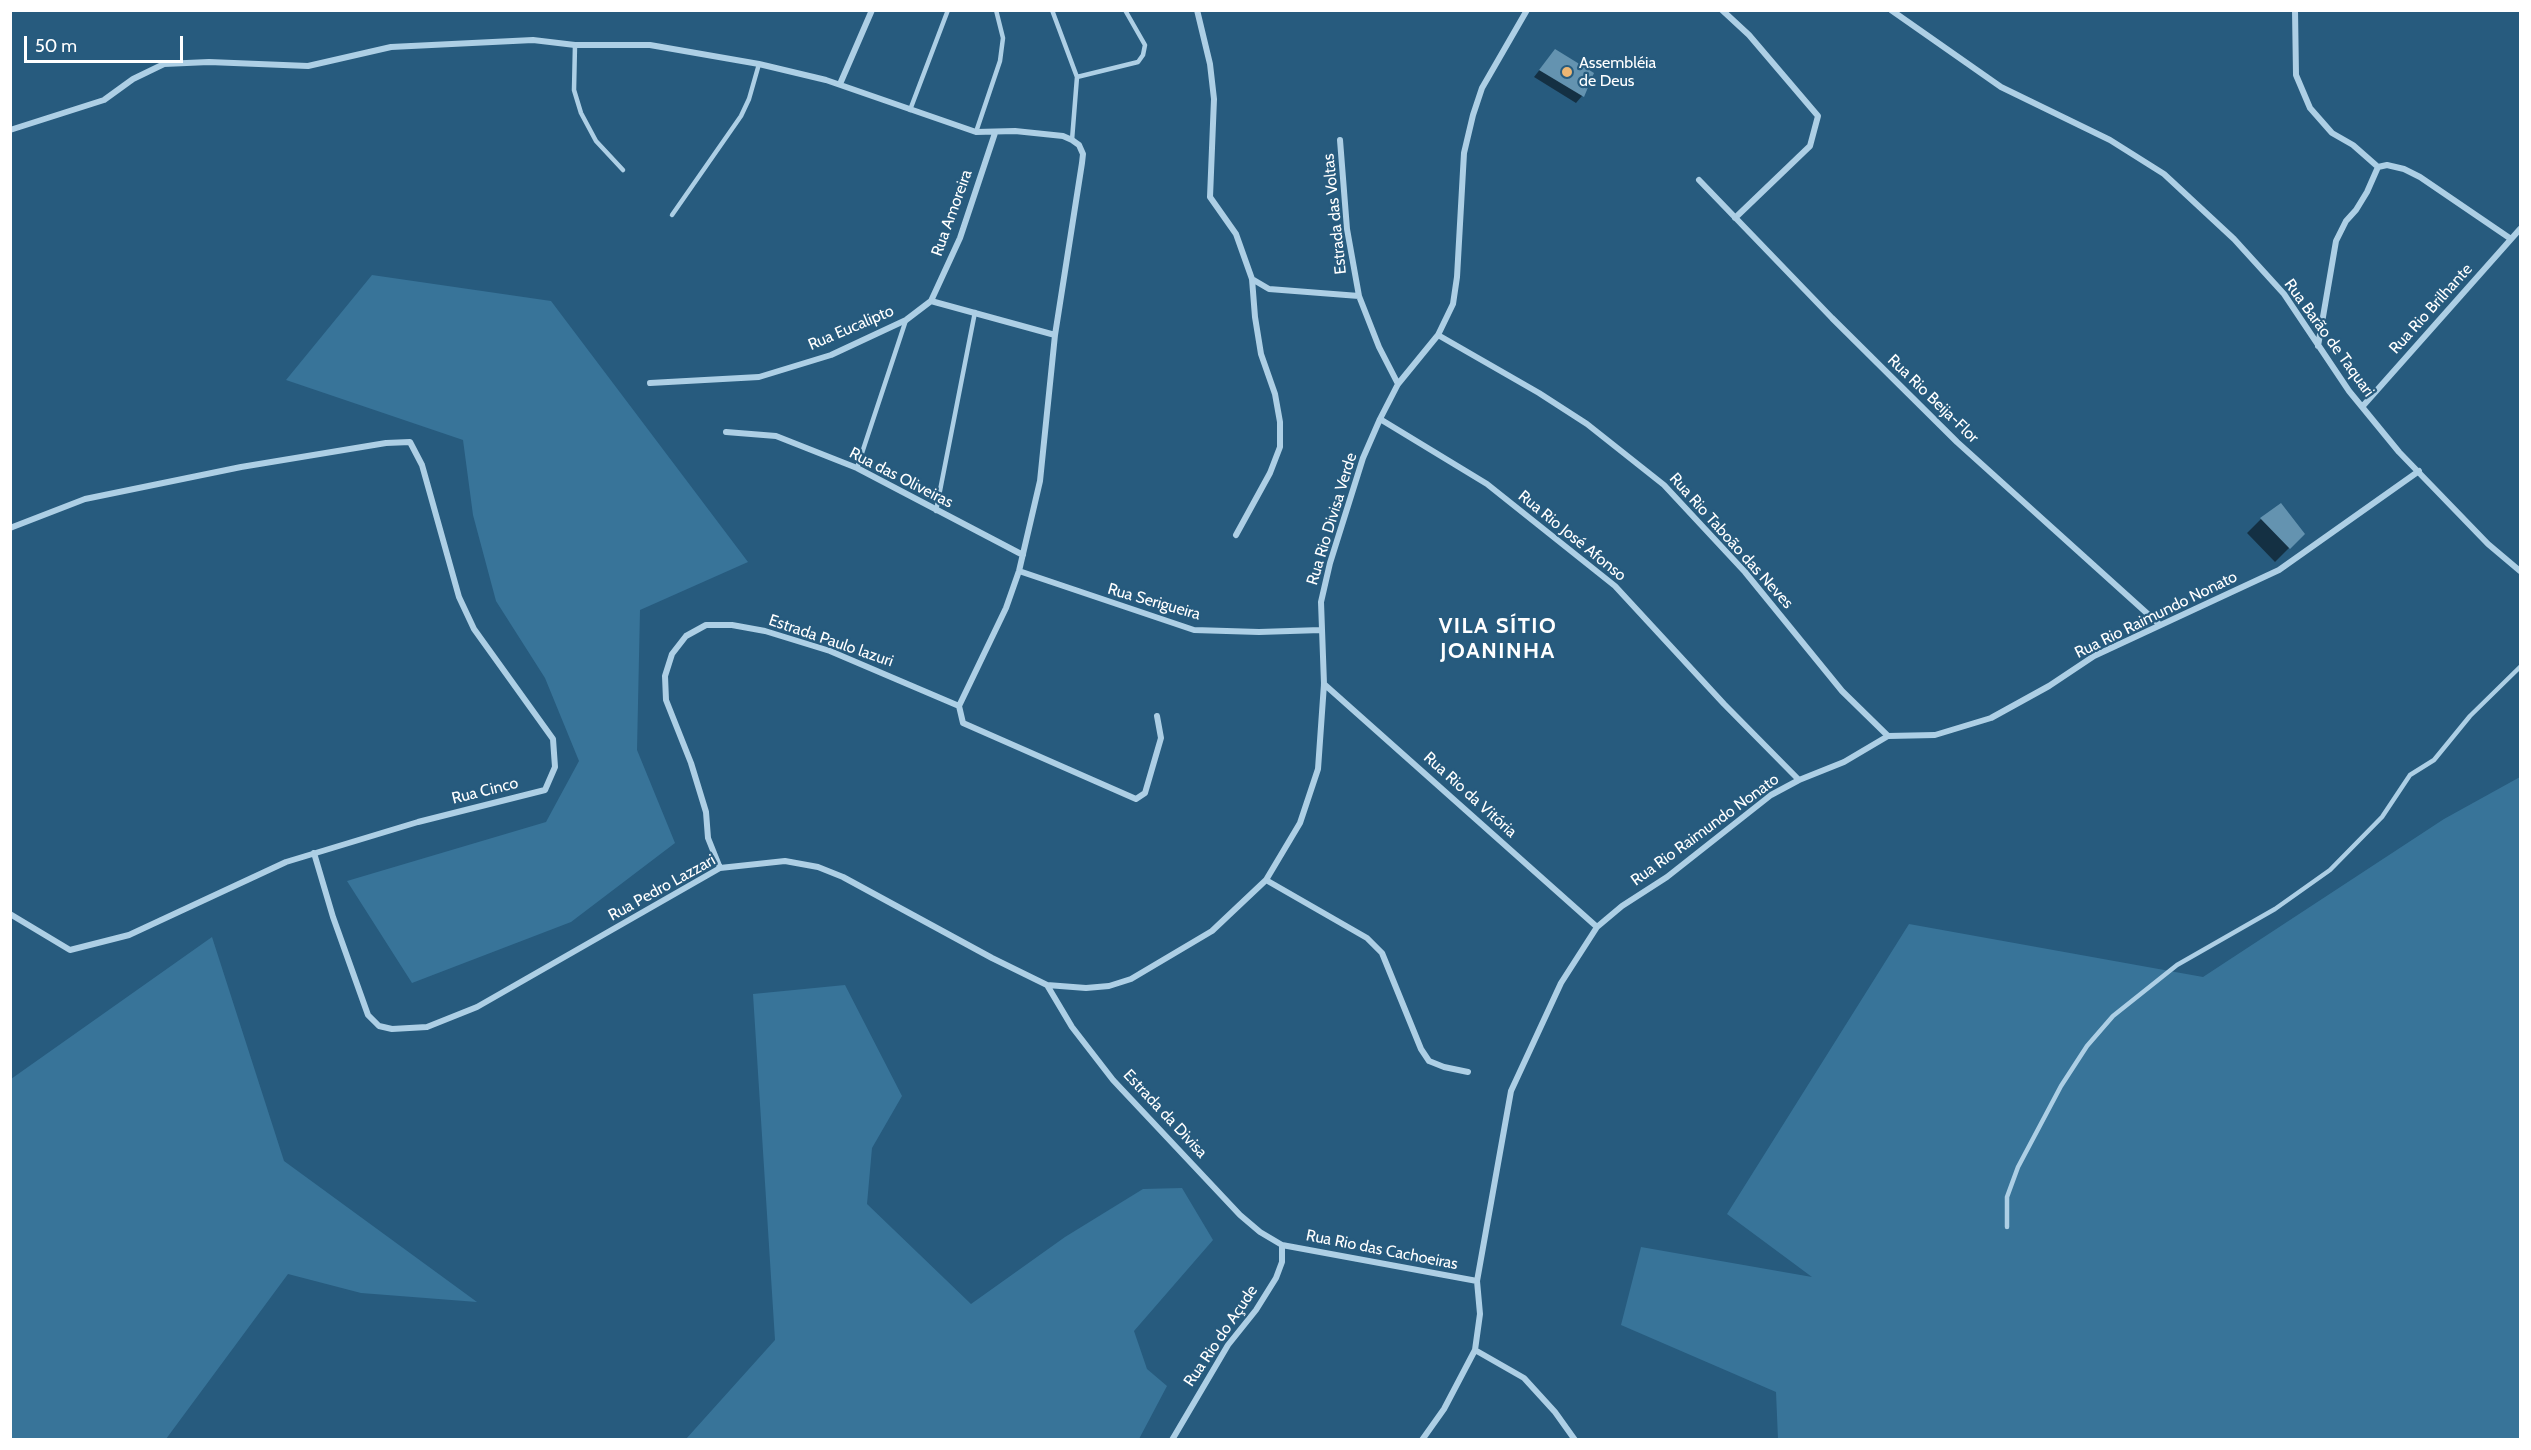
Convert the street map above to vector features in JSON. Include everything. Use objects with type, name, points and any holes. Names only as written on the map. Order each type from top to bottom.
[{"type":"street","points":[[840,84],[872,10]]},
{"type":"street","points":[[1197,10],[1210,64],[1214,99],[1210,198],[1236,234],[1252,279],[1261,354],[1279,413],[1280,447],[1270,473],[1236,536]]},
{"type":"street","name":"Rua Rio Divisa Verde","points":[[1047,985],[1086,988],[1109,986],[1131,979],[1212,931],[1266,880],[1300,823],[1318,769],[1324,684],[1321,602],[1330,563],[1363,458],[1380,419],[1398,384],[1438,335],[1453,304],[1457,277],[1464,153],[1473,115],[1482,88],[1527,10]]},
{"type":"street","points":[[1722,10],[1749,35],[1818,116],[1810,146],[1735,218]]},
{"type":"street","name":"Rua Barão de Taquari","points":[[1891,10],[2001,87],[2110,140],[2164,174],[2234,238],[2284,294],[2362,407],[2455,512],[2519,570]]},
{"type":"street","points":[[2295,10],[2296,75],[2310,108],[2332,133],[2353,145],[2378,167]]},
{"type":"street","points":[[10,130],[104,100],[133,79],[164,64],[308,66],[391,47],[533,40],[575,45],[650,45],[759,64],[840,84],[976,132],[995,134],[1015,131],[1063,136],[1072,140],[1079,145],[1083,154],[1055,335],[1040,481],[1019,571],[1001,619],[959,706],[963,723],[1136,799],[1145,793],[1161,738],[1157,716]]},
{"type":"street","name":"Rua Amoreira","points":[[931,301],[960,238],[995,134]]},
{"type":"street","name":"Estrada das Voltas","points":[[1340,140],[1347,229],[1359,296],[1379,348],[1398,384]]},
{"type":"street","points":[[2378,167],[2387,165],[2404,169],[2420,177],[2511,239]]},
{"type":"street","points":[[2318,346],[2336,241],[2346,220],[2367,192],[2378,167]]},
{"type":"street","name":"Rua Rio Beija-Flor","points":[[1699,180],[1832,318],[1957,442],[2160,625]]},
{"type":"street","name":"Rua Rio Brilhante","points":[[2362,407],[2520,229]]},
{"type":"street","points":[[1252,279],[1269,289],[1359,296]]},
{"type":"street","points":[[931,301],[1055,335]]},
{"type":"street","name":"Rua Eucalipto","points":[[650,383],[759,377],[831,355],[906,320],[931,301]]},
{"type":"street","name":"Rua Rio Taboão das Neves","points":[[1438,335],[1539,393],[1587,424],[1664,485],[1745,572],[1842,691],[1888,736]]},
{"type":"street","name":"Rua Rio José Afonso","points":[[1380,419],[1486,484],[1615,586],[1724,704],[1799,780]]},
{"type":"street","name":"Rua das Oliveiras","points":[[726,432],[776,436],[857,468],[1023,555]]},
{"type":"street","name":"Rua Cinco","points":[[10,528],[85,499],[241,467],[386,443],[410,442],[422,465],[464,608],[474,629],[553,739],[555,767],[545,790],[418,822],[286,862],[129,935],[70,950],[10,914]]},
{"type":"street","name":"Rua Rio Raimundo Nonato","points":[[1422,1440],[1444,1409],[1475,1350],[1480,1314],[1477,1281],[1511,1091],[1561,983],[1597,927],[1622,906],[1667,877],[1771,795],[1799,780],[1844,762],[1888,736],[1935,735],[1991,718],[2049,686],[2094,656],[2279,570],[2419,471]]},
{"type":"street","name":"Rua Serigueira","points":[[1019,571],[1194,630],[1259,632],[1321,630]]},
{"type":"street","name":"Estrada Paulo lazuri","points":[[720,868],[708,838],[706,812],[691,763],[666,700],[665,676],[672,654],[686,636],[706,625],[732,625],[765,631],[830,651],[959,706]]},
{"type":"street","name":"Rua Rio da Vitória","points":[[1324,684],[1597,927]]},
{"type":"street","name":"Rua Pedro Lazzari","points":[[314,853],[356,987],[368,1016],[380,1026],[392,1029],[427,1027],[477,1007],[720,868],[785,861],[818,867],[843,877],[992,958],[1047,985]]},
{"type":"street","points":[[1266,880],[1367,938],[1382,953],[1421,1049],[1430,1061],[1444,1067],[1468,1072]]},
{"type":"street","name":"Estrada da Divisa","points":[[1047,985],[1062,1013],[1113,1080],[1240,1215],[1260,1232],[1282,1245]]},
{"type":"street","name":"Rua Rio das Cachoeiras","points":[[1282,1245],[1477,1281]]},
{"type":"street","name":"Rua Rio do Açude","points":[[1172,1440],[1216,1363],[1276,1278],[1282,1262],[1282,1245]]},
{"type":"street","points":[[1475,1350],[1524,1378],[1555,1412],[1575,1440]]},
{"type":"lane","points":[[910,110],[948,10]]},
{"type":"lane","points":[[976,132],[1000,61],[1003,38],[996,10]]},
{"type":"lane","points":[[1052,10],[1077,77],[1072,140]]},
{"type":"lane","points":[[1077,77],[1138,62],[1143,55],[1145,45],[1125,10]]},
{"type":"lane","points":[[575,45],[574,90],[580,113],[596,141],[623,170]]},
{"type":"lane","points":[[672,215],[741,116],[759,64]]},
{"type":"lane","points":[[936,511],[975,312]]},
{"type":"lane","points":[[857,468],[906,320]]},
{"type":"lane","points":[[2007,1227],[2007,1197],[2018,1167],[2061,1086],[2087,1046],[2113,1016],[2177,965],[2275,909],[2330,870],[2382,817],[2410,774],[2434,760],[2470,716],[2520,667]]},
{"type":"shaded area","points":[[372,275],[551,301],[748,562],[640,610],[637,750],[675,843],[571,922],[412,983],[347,881],[546,822],[579,761],[545,678],[496,601],[473,515],[463,440],[286,380]]},
{"type":"shaded area","points":[[2520,777],[2520,1439],[1778,1439],[1776,1392],[1621,1325],[1641,1247],[1812,1277],[1727,1214],[1909,924],[2203,977],[2444,819]]},
{"type":"shaded area","points":[[212,937],[284,1161],[477,1302],[361,1293],[288,1274],[166,1439],[11,1439],[11,1079]]},
{"type":"shaded area","points":[[845,985],[902,1096],[872,1148],[867,1204],[971,1304],[1065,1237],[1143,1189],[1182,1188],[1213,1240],[1134,1331],[1147,1369],[1167,1386],[1139,1439],[686,1439],[775,1340],[753,994]]},
{"type":"building","name":"Assembléia de Deus","points":[[1555,49],[1594,73],[1584,97],[1539,70]]},
{"type":"building","points":[[2281,503],[2305,534],[2290,549],[2260,518]]},
{"type":"place","name":"Assembléia de Deus","points":[[1567,72]]},
{"type":"district","name":"VILA SÍTIO JOANINHA","points":[[1498,640]]}]
